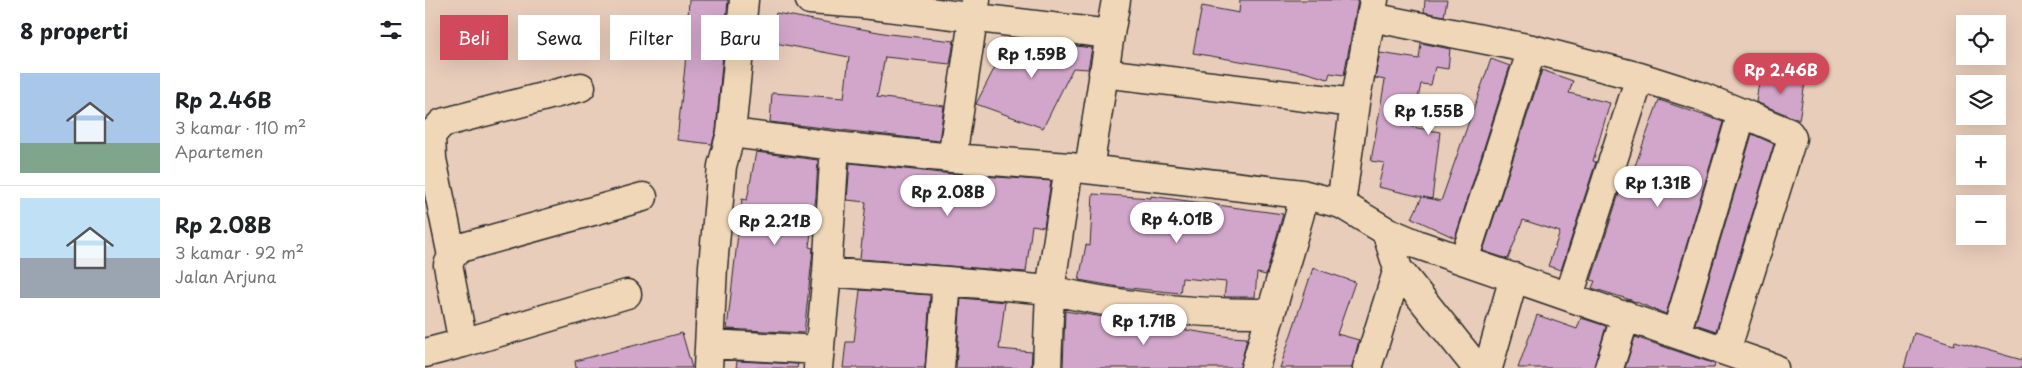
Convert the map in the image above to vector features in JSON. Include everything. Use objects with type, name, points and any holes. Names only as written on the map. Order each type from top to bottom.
[{"type":"street","points":[[744,0],[731,133],[722,166],[711,303],[709,356],[819,359],[835,146]]},
{"type":"street","points":[[810,0],[975,9],[1109,34]]},
{"type":"street","points":[[1047,368],[1049,290],[1103,74],[1116,0]]},
{"type":"street","points":[[1341,204],[1355,103],[1372,8],[1640,77],[1700,96],[1789,133],[1792,138],[1733,358]]},
{"type":"street","points":[[952,158],[975,9]]},
{"type":"street","points":[[1464,260],[1532,49]]},
{"type":"street","points":[[1103,74],[1355,103]]},
{"type":"street","points":[[1569,296],[1640,77]]},
{"type":"street","points":[[452,256],[433,159],[431,135],[442,123],[581,87]]},
{"type":"street","points":[[1676,334],[1742,113]]},
{"type":"street","points":[[731,133],[952,158],[1079,168],[1302,194],[1341,204],[1386,231],[1464,260],[1626,315],[1733,358],[1774,368]]},
{"type":"street","points":[[1255,368],[1300,213],[1302,194]]},
{"type":"street","points":[[463,343],[448,265],[452,256],[460,248],[643,197]]},
{"type":"street","points":[[1386,231],[1398,269],[1451,355],[1477,368]]},
{"type":"street","points":[[1367,368],[1398,269]]},
{"type":"street","points":[[827,272],[1049,290],[1092,300],[1158,308],[1237,314],[1271,313]]},
{"type":"street","points":[[1488,368],[1514,277]]},
{"type":"street","points":[[940,368],[947,281]]},
{"type":"street","points":[[425,353],[627,294]]},
{"type":"street","points":[[1609,368],[1626,315]]},
{"type":"building","points":[[689,0],[728,0],[727,15],[701,15],[701,60],[722,60],[716,130],[712,144],[677,140],[685,60],[691,60],[691,15],[688,15]]},
{"type":"building","points":[[1240,0],[1358,0],[1344,75],[1330,73],[1328,79],[1304,72],[1193,53],[1202,6],[1239,13]]},
{"type":"building","points":[[1425,0],[1447,0],[1444,16],[1424,12]]},
{"type":"building","points":[[776,13],[889,34],[954,41],[950,64],[885,57],[877,97],[944,106],[939,141],[770,122],[772,93],[844,98],[849,57],[779,44],[779,15],[776,15]]},
{"type":"building","points":[[1010,38],[1092,48],[1088,69],[1073,68],[1043,128],[976,104]]},
{"type":"building","points":[[1421,43],[1450,49],[1448,69],[1435,67],[1431,85],[1421,84],[1412,127],[1440,132],[1432,199],[1441,201],[1491,59],[1510,66],[1455,238],[1412,218],[1422,197],[1378,187],[1384,163],[1371,161],[1385,80],[1375,78],[1380,53],[1419,59]]},
{"type":"building","points":[[1542,70],[1573,81],[1569,93],[1610,103],[1593,161],[1596,162],[1561,270],[1548,266],[1560,232],[1523,220],[1508,259],[1483,251]]},
{"type":"building","points":[[1760,75],[1805,83],[1799,120],[1756,102]]},
{"type":"building","points":[[1659,100],[1723,122],[1666,314],[1631,300],[1592,288],[1595,281],[1591,280],[1626,172],[1632,174]]},
{"type":"building","points":[[1752,134],[1774,144],[1716,331],[1695,324]]},
{"type":"building","points":[[756,152],[818,160],[816,197],[809,247],[813,248],[804,333],[727,329],[742,199],[747,200]]},
{"type":"building","points":[[850,163],[941,174],[1051,181],[1044,227],[1032,225],[1026,272],[860,259],[866,202],[847,200]]},
{"type":"building","points":[[1093,194],[1151,198],[1151,196],[1283,214],[1266,275],[1257,273],[1255,297],[1224,297],[1226,282],[1182,278],[1180,293],[1119,287],[1079,280],[1086,245],[1090,246]]},
{"type":"building","points":[[1313,268],[1355,282],[1337,334],[1359,340],[1352,368],[1280,368]]},
{"type":"building","points":[[860,290],[930,295],[925,368],[843,368],[846,342],[854,342]]},
{"type":"building","points":[[961,298],[1005,302],[999,349],[1032,352],[1031,368],[956,368]]},
{"type":"building","points":[[1065,311],[1247,338],[1240,368],[1063,368]]},
{"type":"building","points":[[1537,315],[1577,329],[1581,318],[1606,326],[1594,368],[1518,368]]},
{"type":"building","points":[[682,333],[692,368],[576,368],[575,361]]},
{"type":"building","points":[[1914,333],[1954,345],[1955,341],[2022,360],[2022,368],[1904,368]]},
{"type":"building","points":[[1635,337],[1715,364],[1714,368],[1625,368]]},
{"type":"building","points":[[737,361],[798,364],[797,368],[736,368]]}]
